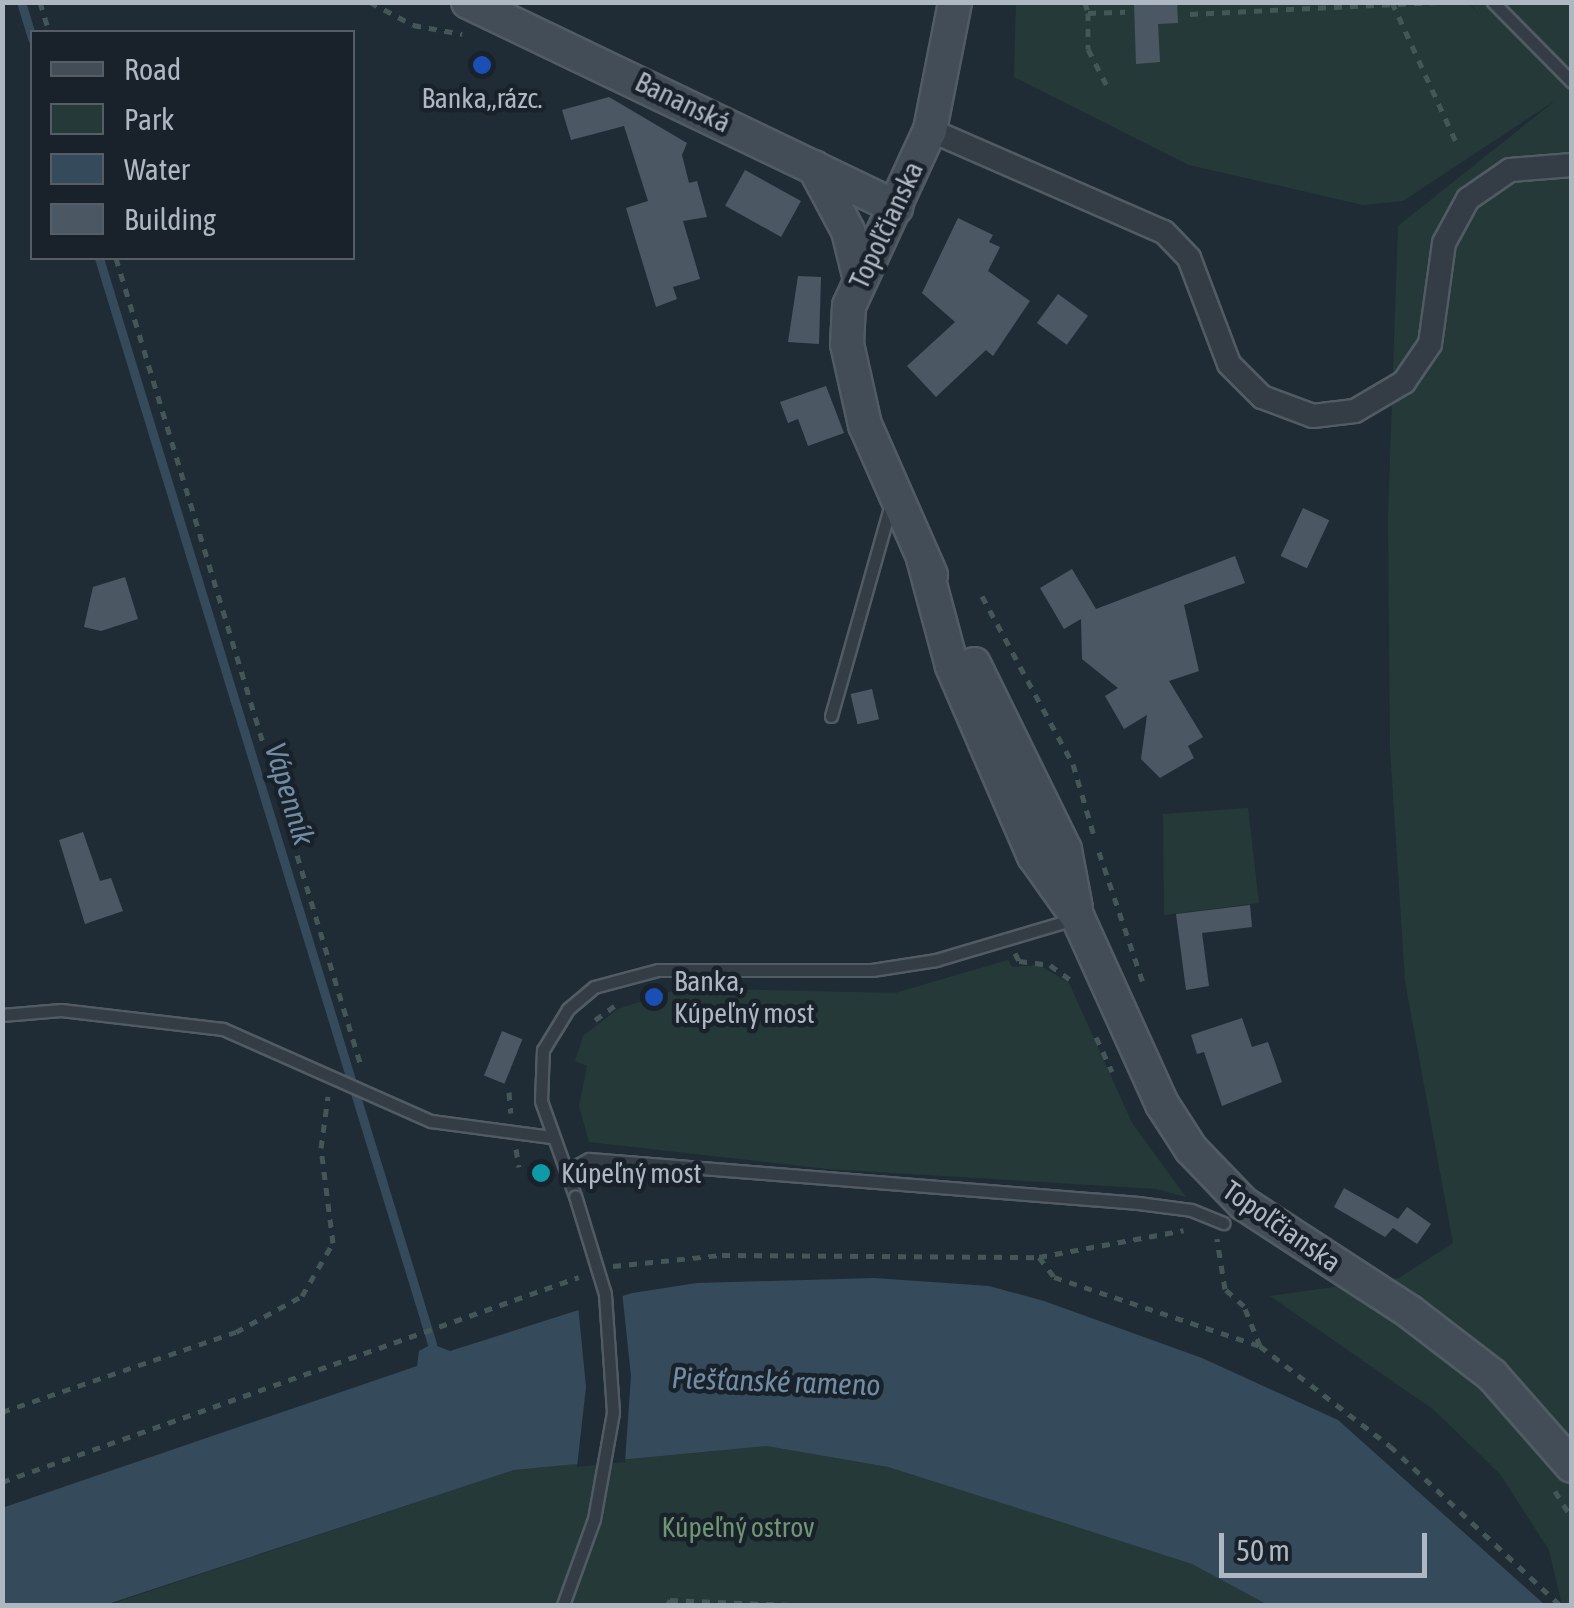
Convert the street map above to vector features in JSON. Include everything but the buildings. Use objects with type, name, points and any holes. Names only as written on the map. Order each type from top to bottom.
[{"type":"main road","name":"Bananská","points":[[468,2],[896,207]]},
{"type":"main road","name":"Topoľčianska","points":[[956,2],[930,130],[849,306],[847,344],[865,425],[922,558],[952,666],[1028,843],[1078,918],[1162,1104],[1216,1180],[1454,1344],[1526,1410],[1558,1470]]},
{"type":"main road","points":[[814,167],[848,231],[860,280]]},
{"type":"street","points":[[930,130],[1164,232],[1189,258],[1229,364],[1262,397],[1312,416],[1355,412],[1404,382],[1430,344],[1444,242],[1468,199],[1510,170],[1572,165]]},
{"type":"lane","points":[[1493,2],[1572,82]]},
{"type":"lane","points":[[831,716],[894,494]]},
{"type":"lane","points":[[563,1605],[594,1519],[613,1412],[604,1294],[541,1101],[546,1038],[582,996],[611,979],[658,970],[872,970],[1078,918]]},
{"type":"lane","points":[[2,1015],[61,1010],[224,1029],[331,1072],[431,1121],[550,1137]]},
{"type":"lane","points":[[566,1171],[589,1159],[982,1190],[1173,1208],[1224,1223]]},
{"type":"path","points":[[40,2],[48,30]]},
{"type":"path","points":[[370,2],[414,24],[471,36]]},
{"type":"path","points":[[1085,2],[1088,49],[1106,86]]},
{"type":"path","points":[[1190,14],[1438,2]]},
{"type":"path","points":[[1392,5],[1456,142]]},
{"type":"path","points":[[1088,13],[1125,12]]},
{"type":"path","points":[[117,260],[369,1091]]},
{"type":"path","points":[[1008,938],[1018,961],[1050,964],[1074,983]]},
{"type":"path","points":[[1088,1018],[1120,1088]]},
{"type":"path","points":[[2,1412],[236,1332],[302,1296],[334,1243],[321,1148],[331,1072]]},
{"type":"path","points":[[610,1267],[722,1255],[1038,1256],[1224,1223]]},
{"type":"path","points":[[1224,1223],[1217,1235],[1220,1273],[1225,1289],[1244,1306],[1260,1346]]},
{"type":"path","points":[[1038,1256],[1054,1277],[1260,1346],[1390,1446],[1561,1606]]},
{"type":"path","points":[[2,1482],[592,1272]]},
{"type":"path","points":[[1558,1470],[1572,1518]]},
{"type":"path","points":[[667,1606],[670,1600],[813,1606]]},
{"type":"path","points":[[428,1606],[438,1606]]},
{"type":"green space","points":[[1468,2],[1482,19],[1470,3],[1571,3],[1571,1605],[1562,1605],[1549,1550],[1500,1474],[1434,1410],[1270,1296],[1399,1278],[1453,1243],[1405,981],[1390,747],[1388,517],[1398,226],[1556,100],[1403,201],[1363,205],[1189,165],[1014,77],[1016,3]]},
{"type":"green space","points":[[1248,808],[1259,903],[1164,915],[1163,814]]},
{"type":"green space","points":[[1008,960],[1012,967],[1039,965],[1069,983],[1132,1123],[1186,1197],[1157,1189],[828,1169],[589,1142],[579,1106],[587,1066],[575,1061],[583,1036],[618,1009],[682,988],[895,993]]},
{"type":"green space","name":"Kúpeľný ostrov","points":[[766,1446],[888,1467],[1192,1564],[1268,1605],[105,1606],[514,1470]]},
{"type":"water","name":"Piešťanské rameno","points":[[874,1278],[989,1286],[1044,1301],[1202,1358],[1338,1420],[1545,1605],[1268,1605],[1192,1564],[888,1467],[766,1446],[514,1470],[105,1605],[3,1605],[2,1508],[417,1366],[419,1351],[432,1344],[450,1351],[632,1293],[697,1283]]},
{"type":"pier","points":[[622,1291],[631,1376],[625,1462],[577,1467],[586,1387],[578,1305]]},
{"type":"waterway","name":"Vápenník","points":[[21,2],[30,32]]},
{"type":"waterway","name":"Vápenník","points":[[100,260],[432,1344]]},
{"type":"place","name":"Banka,,rázc.","points":[[482,65]]},
{"type":"place","name":"Banka, Kúpeľný most","points":[[654,997]]},
{"type":"place","name":"Kúpeľný most","points":[[541,1173]]}]
